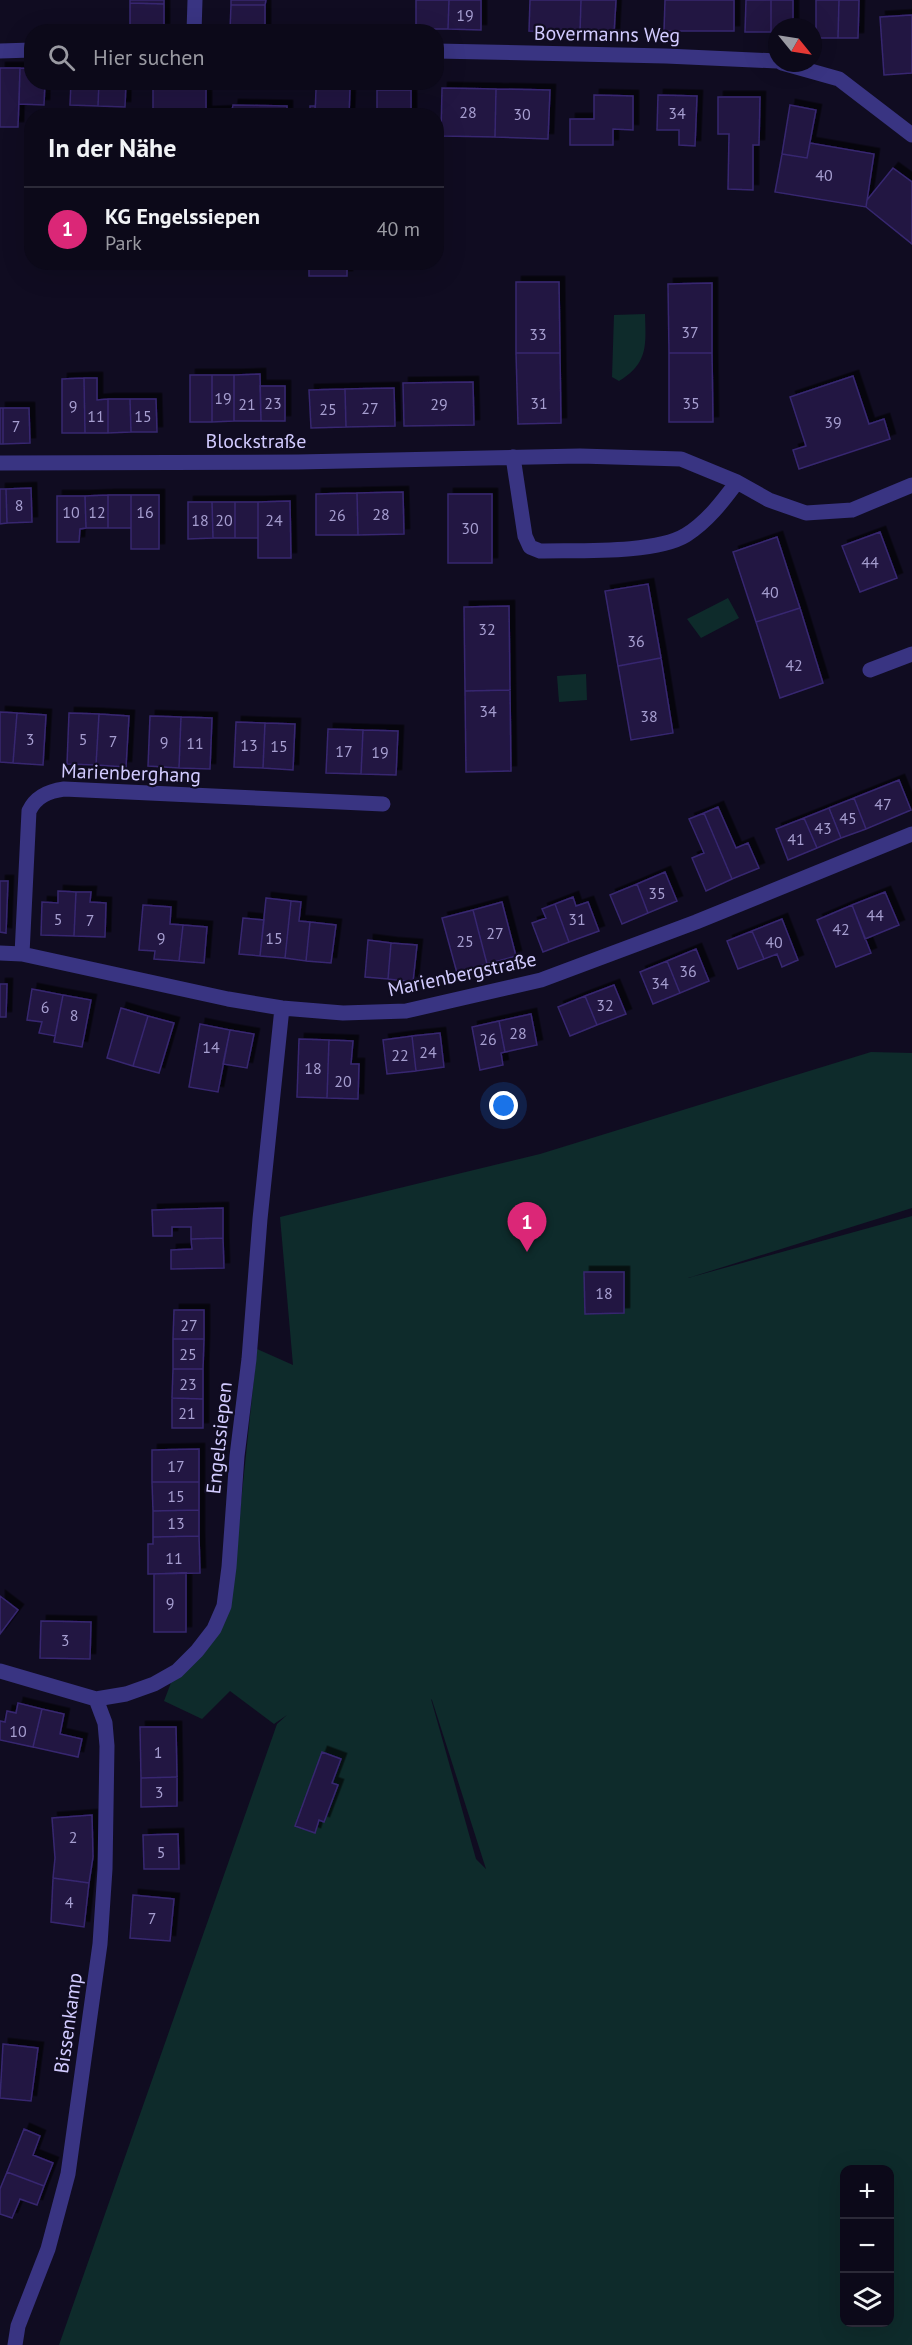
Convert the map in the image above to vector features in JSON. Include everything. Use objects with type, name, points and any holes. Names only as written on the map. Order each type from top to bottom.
[{"type":"street","points":[[194,24],[195,0]]},
{"type":"street","points":[[0,51],[24,50]]},
{"type":"street","name":"Bovermanns Weg","points":[[444,51],[666,56],[768,62]]},
{"type":"street","points":[[814,72],[839,79],[912,135]]},
{"type":"street","name":"Blockstraße","points":[[0,463],[298,462],[580,456],[681,459],[737,482],[768,500],[806,513],[852,510],[912,484]]},
{"type":"street","points":[[513,457],[525,536],[530,547],[540,551],[654,547],[686,535],[718,507],[737,482]]},
{"type":"street","points":[[870,670],[912,654]]},
{"type":"street","name":"Marienberghang","points":[[22,954],[29,811],[36,801],[51,791],[64,789],[383,804]]},
{"type":"street","name":"Marienbergstraße","points":[[0,954],[22,954],[228,999],[282,1008],[343,1012],[406,1011],[542,980],[696,922],[912,834]]},
{"type":"street","name":"Engelssiepen","points":[[0,1671],[96,1699],[126,1694],[154,1684],[177,1671],[214,1629],[224,1606],[282,1008]]},
{"type":"street","name":"Bissenkamp","points":[[15,2345],[18,2326],[48,2249],[68,2174],[100,1944],[105,1869],[107,1746],[105,1723],[96,1699]]},
{"type":"green space","points":[[645,314],[643,353],[635,367],[619,381],[612,377],[614,315]]},
{"type":"green space","points":[[728,598],[739,618],[701,638],[687,619]]},
{"type":"green space","points":[[586,674],[587,700],[559,702],[557,676]]},
{"type":"green space","points":[[871,1052],[912,1053],[912,1208],[688,1278],[912,1216],[912,2345],[59,2345],[277,1724],[287,1715],[274,1724],[230,1691],[202,1719],[164,1701],[172,1680],[231,1599],[257,1349],[293,1365],[280,1217],[540,1154]],"holes":[[[432,1700],[486,1869],[476,1859]]]},
{"type":"building","points":[[130,0],[164,0],[164,4],[130,3]]},
{"type":"building","points":[[231,0],[266,0],[265,5],[231,5]]},
{"type":"building","points":[[416,0],[449,0],[448,29],[444,29],[444,24],[416,24]]},
{"type":"building","points":[[449,0],[481,0],[481,30],[448,29]]},
{"type":"building","points":[[530,0],[581,0],[580,33],[529,31]]},
{"type":"building","points":[[581,0],[616,0],[614,34],[580,33]]},
{"type":"building","points":[[665,0],[734,0],[734,31],[664,31]]},
{"type":"building","points":[[746,0],[771,0],[768,32],[745,32]]},
{"type":"building","points":[[771,0],[793,0],[793,18],[771,18]]},
{"type":"building","points":[[816,0],[839,0],[838,38],[822,38],[822,18],[816,18]]},
{"type":"building","points":[[839,0],[859,0],[858,38],[838,38]]},
{"type":"building","points":[[130,3],[164,4],[164,24],[130,24]]},
{"type":"building","points":[[231,5],[265,5],[265,24],[230,24]]},
{"type":"building","points":[[912,15],[912,73],[884,75],[880,17]]},
{"type":"building","points":[[0,68],[20,68],[18,127],[0,127]]},
{"type":"building","points":[[20,68],[24,68],[24,90],[45,90],[44,105],[19,104]]},
{"type":"building","points":[[444,88],[496,89],[495,137],[444,136],[444,108],[442,108]]},
{"type":"building","points":[[496,89],[550,90],[548,139],[495,137]]},
{"type":"building","points":[[71,90],[99,90],[98,106],[70,105]]},
{"type":"building","points":[[99,90],[126,90],[125,107],[98,106]]},
{"type":"building","points":[[153,90],[206,90],[206,108],[153,108]]},
{"type":"building","points":[[316,90],[350,90],[349,108],[315,108]]},
{"type":"building","points":[[377,90],[411,90],[411,108],[377,108]]},
{"type":"building","points":[[594,95],[633,96],[633,130],[613,129],[613,145],[570,145],[570,119],[594,119]]},
{"type":"building","points":[[658,95],[697,96],[695,146],[679,145],[679,130],[657,130]]},
{"type":"building","points":[[718,97],[760,97],[759,145],[753,145],[753,190],[728,189],[729,134],[718,134]]},
{"type":"building","points":[[233,105],[287,106],[287,108],[232,108]]},
{"type":"building","points":[[790,105],[816,110],[807,158],[782,154]]},
{"type":"building","points":[[810,143],[874,154],[866,207],[775,192],[782,154],[807,158]]},
{"type":"building","points":[[893,168],[912,182],[912,244],[866,207],[867,200]]},
{"type":"building","points":[[309,270],[347,270],[347,276],[309,276]]},
{"type":"building","points":[[516,282],[559,282],[560,353],[516,353]]},
{"type":"building","points":[[712,283],[712,353],[669,353],[668,284]]},
{"type":"building","points":[[516,353],[560,353],[561,423],[518,424]]},
{"type":"building","points":[[669,353],[712,353],[713,422],[669,422]]},
{"type":"building","points":[[260,374],[261,421],[234,421],[234,375]]},
{"type":"building","points":[[190,375],[212,375],[212,422],[190,422]]},
{"type":"building","points":[[212,375],[234,375],[234,421],[212,422]]},
{"type":"building","points":[[853,376],[869,424],[884,419],[890,439],[799,469],[793,450],[806,446],[790,397]]},
{"type":"building","points":[[84,378],[97,378],[97,400],[108,399],[108,433],[85,433]]},
{"type":"building","points":[[84,378],[85,433],[62,433],[62,379]]},
{"type":"building","points":[[473,382],[474,425],[404,426],[403,383]]},
{"type":"building","points":[[260,386],[285,386],[285,421],[261,421]]},
{"type":"building","points":[[394,388],[395,426],[346,427],[345,389]]},
{"type":"building","points":[[345,389],[346,427],[311,428],[309,390]]},
{"type":"building","points":[[108,399],[130,399],[131,432],[108,433]]},
{"type":"building","points":[[130,399],[156,399],[157,432],[131,432]]},
{"type":"building","points":[[0,408],[3,408],[3,444],[0,444]]},
{"type":"building","points":[[3,408],[29,408],[30,443],[3,444]]},
{"type":"building","points":[[31,488],[32,522],[7,523],[6,489]]},
{"type":"building","points":[[0,489],[6,489],[7,523],[0,524]]},
{"type":"building","points":[[403,492],[404,534],[358,535],[357,493]]},
{"type":"building","points":[[357,493],[358,535],[316,535],[316,494]]},
{"type":"building","points":[[448,494],[492,494],[492,563],[448,563]]},
{"type":"building","points":[[108,495],[108,528],[86,528],[85,496]]},
{"type":"building","points":[[108,495],[131,495],[131,528],[108,528]]},
{"type":"building","points":[[131,495],[159,495],[159,549],[131,549]]},
{"type":"building","points":[[57,496],[85,496],[86,528],[80,529],[79,542],[57,542]]},
{"type":"building","points":[[290,501],[291,558],[258,558],[258,502]]},
{"type":"building","points":[[188,502],[212,502],[213,538],[188,539]]},
{"type":"building","points":[[212,502],[235,502],[235,538],[213,538]]},
{"type":"building","points":[[235,502],[258,502],[258,538],[235,538]]},
{"type":"building","points":[[880,532],[897,578],[860,592],[842,546]]},
{"type":"building","points":[[777,537],[800,608],[756,622],[733,552]]},
{"type":"building","points":[[648,584],[661,658],[618,666],[605,591]]},
{"type":"building","points":[[509,606],[510,690],[465,691],[464,607]]},
{"type":"building","points":[[800,608],[823,683],[780,698],[756,622]]},
{"type":"building","points":[[661,658],[673,733],[631,740],[618,666]]},
{"type":"building","points":[[510,690],[511,771],[466,772],[465,691]]},
{"type":"building","points":[[0,712],[17,713],[13,763],[0,762]]},
{"type":"building","points":[[17,713],[46,715],[43,765],[13,763]]},
{"type":"building","points":[[69,713],[99,714],[96,765],[67,764]]},
{"type":"building","points":[[99,714],[129,716],[126,767],[96,765]]},
{"type":"building","points":[[150,716],[181,717],[179,768],[148,766]]},
{"type":"building","points":[[181,717],[212,718],[210,769],[179,768]]},
{"type":"building","points":[[236,722],[265,723],[263,768],[234,767]]},
{"type":"building","points":[[265,723],[295,724],[293,770],[263,768]]},
{"type":"building","points":[[328,729],[363,730],[361,774],[326,773]]},
{"type":"building","points":[[363,730],[398,731],[396,775],[361,774]]},
{"type":"building","points":[[899,780],[911,810],[866,829],[854,798]]},
{"type":"building","points":[[854,798],[866,829],[841,838],[829,808]]},
{"type":"building","points":[[718,807],[736,848],[748,843],[759,868],[732,879],[704,813]]},
{"type":"building","points":[[829,808],[841,838],[817,848],[804,818]]},
{"type":"building","points":[[704,813],[732,879],[706,891],[692,858],[704,853],[689,819]]},
{"type":"building","points":[[804,818],[817,848],[788,860],[776,829]]},
{"type":"building","points":[[665,872],[677,901],[648,913],[637,884]]},
{"type":"building","points":[[0,881],[8,881],[6,933],[0,932]]},
{"type":"building","points":[[637,884],[648,913],[622,924],[610,895]]},
{"type":"building","points":[[58,891],[76,892],[74,936],[41,935],[42,902],[58,903]]},
{"type":"building","points":[[76,892],[91,892],[90,902],[106,903],[105,937],[74,936]]},
{"type":"building","points":[[885,892],[899,925],[865,939],[852,905]]},
{"type":"building","points":[[573,897],[576,906],[588,902],[599,931],[569,942],[555,904]]},
{"type":"building","points":[[266,898],[291,901],[285,958],[260,956]]},
{"type":"building","points":[[291,901],[301,902],[299,921],[310,922],[306,961],[285,958]]},
{"type":"building","points":[[502,902],[516,956],[487,964],[473,910]]},
{"type":"building","points":[[555,904],[569,942],[543,952],[532,923],[546,918],[542,909]]},
{"type":"building","points":[[143,905],[171,907],[170,924],[183,925],[179,961],[154,959],[155,951],[139,950]]},
{"type":"building","points":[[852,905],[871,953],[836,967],[817,920]]},
{"type":"building","points":[[473,910],[487,964],[457,973],[442,918]]},
{"type":"building","points":[[243,918],[264,920],[260,956],[239,954]]},
{"type":"building","points":[[782,919],[798,960],[782,967],[777,954],[764,959],[752,931]]},
{"type":"building","points":[[310,922],[336,925],[331,963],[306,961]]},
{"type":"building","points":[[183,925],[207,927],[204,963],[179,961]]},
{"type":"building","points":[[752,931],[764,959],[738,969],[727,941]]},
{"type":"building","points":[[368,940],[391,943],[388,979],[365,977]]},
{"type":"building","points":[[391,943],[417,945],[413,982],[388,979]]},
{"type":"building","points":[[696,949],[709,981],[680,993],[667,961]]},
{"type":"building","points":[[667,961],[680,993],[653,1004],[640,972]]},
{"type":"building","points":[[0,984],[7,984],[6,1017],[0,1017]]},
{"type":"building","points":[[614,985],[626,1014],[597,1025],[585,996]]},
{"type":"building","points":[[32,989],[63,995],[55,1036],[39,1033],[42,1022],[27,1020]]},
{"type":"building","points":[[63,995],[91,1000],[82,1047],[54,1042]]},
{"type":"building","points":[[585,996],[597,1025],[570,1036],[558,1007]]},
{"type":"building","points":[[121,1008],[148,1016],[133,1066],[107,1058]]},
{"type":"building","points":[[531,1014],[537,1045],[505,1052],[499,1021]]},
{"type":"building","points":[[148,1016],[174,1023],[159,1073],[133,1066]]},
{"type":"building","points":[[499,1021],[505,1052],[501,1053],[503,1065],[480,1070],[472,1027]]},
{"type":"building","points":[[200,1024],[230,1030],[218,1092],[189,1087]]},
{"type":"building","points":[[230,1030],[254,1034],[247,1068],[223,1064]]},
{"type":"building","points":[[440,1033],[444,1067],[416,1071],[412,1036]]},
{"type":"building","points":[[412,1036],[416,1071],[387,1074],[383,1040]]},
{"type":"building","points":[[299,1039],[329,1040],[327,1098],[297,1097]]},
{"type":"building","points":[[329,1040],[353,1041],[351,1064],[359,1064],[358,1099],[327,1098]]},
{"type":"building","points":[[223,1208],[223,1238],[191,1239],[191,1227],[172,1227],[172,1236],[153,1236],[152,1210]]},
{"type":"building","points":[[223,1238],[224,1268],[171,1269],[171,1250],[192,1249],[191,1239]]},
{"type":"building","points":[[584,1272],[624,1272],[624,1313],[585,1314]]},
{"type":"building","points":[[174,1310],[204,1310],[204,1339],[173,1339]]},
{"type":"building","points":[[173,1339],[204,1339],[203,1369],[173,1369]]},
{"type":"building","points":[[173,1369],[203,1369],[203,1399],[172,1398]]},
{"type":"building","points":[[172,1398],[203,1399],[203,1428],[172,1428]]},
{"type":"building","points":[[199,1449],[199,1482],[152,1482],[152,1450]]},
{"type":"building","points":[[152,1482],[199,1482],[199,1510],[153,1511]]},
{"type":"building","points":[[199,1510],[199,1536],[153,1537],[153,1511]]},
{"type":"building","points":[[199,1536],[200,1573],[148,1574],[148,1544],[153,1544],[153,1537]]},
{"type":"building","points":[[186,1573],[186,1632],[154,1632],[154,1574]]},
{"type":"building","points":[[0,1596],[18,1610],[0,1634]]},
{"type":"building","points":[[41,1621],[91,1622],[90,1659],[40,1658]]},
{"type":"building","points":[[18,1703],[42,1709],[33,1747],[0,1740],[0,1721],[5,1722],[7,1711],[16,1713]]},
{"type":"building","points":[[42,1709],[64,1714],[60,1734],[82,1739],[78,1757],[33,1747]]},
{"type":"building","points":[[140,1727],[176,1727],[177,1777],[141,1778]]},
{"type":"building","points":[[322,1752],[341,1759],[332,1783],[338,1785],[324,1822],[319,1820],[315,1833],[295,1826]]},
{"type":"building","points":[[177,1777],[177,1806],[141,1807],[141,1778]]},
{"type":"building","points":[[92,1815],[93,1857],[89,1883],[53,1878],[55,1858],[52,1818]]},
{"type":"building","points":[[178,1834],[179,1869],[144,1869],[143,1835]]},
{"type":"building","points":[[53,1878],[89,1883],[84,1927],[51,1922]]},
{"type":"building","points":[[133,1895],[174,1899],[170,1941],[130,1938]]},
{"type":"building","points":[[3,2044],[38,2048],[31,2101],[0,2098]]},
{"type":"building","points":[[24,2129],[40,2136],[33,2155],[53,2163],[44,2186],[7,2172]]},
{"type":"building","points":[[7,2172],[44,2186],[37,2205],[20,2199],[12,2218],[0,2214],[0,2189]]},
{"type":"place","name":"KG Engelssiepen","points":[[527,1252]]}]
